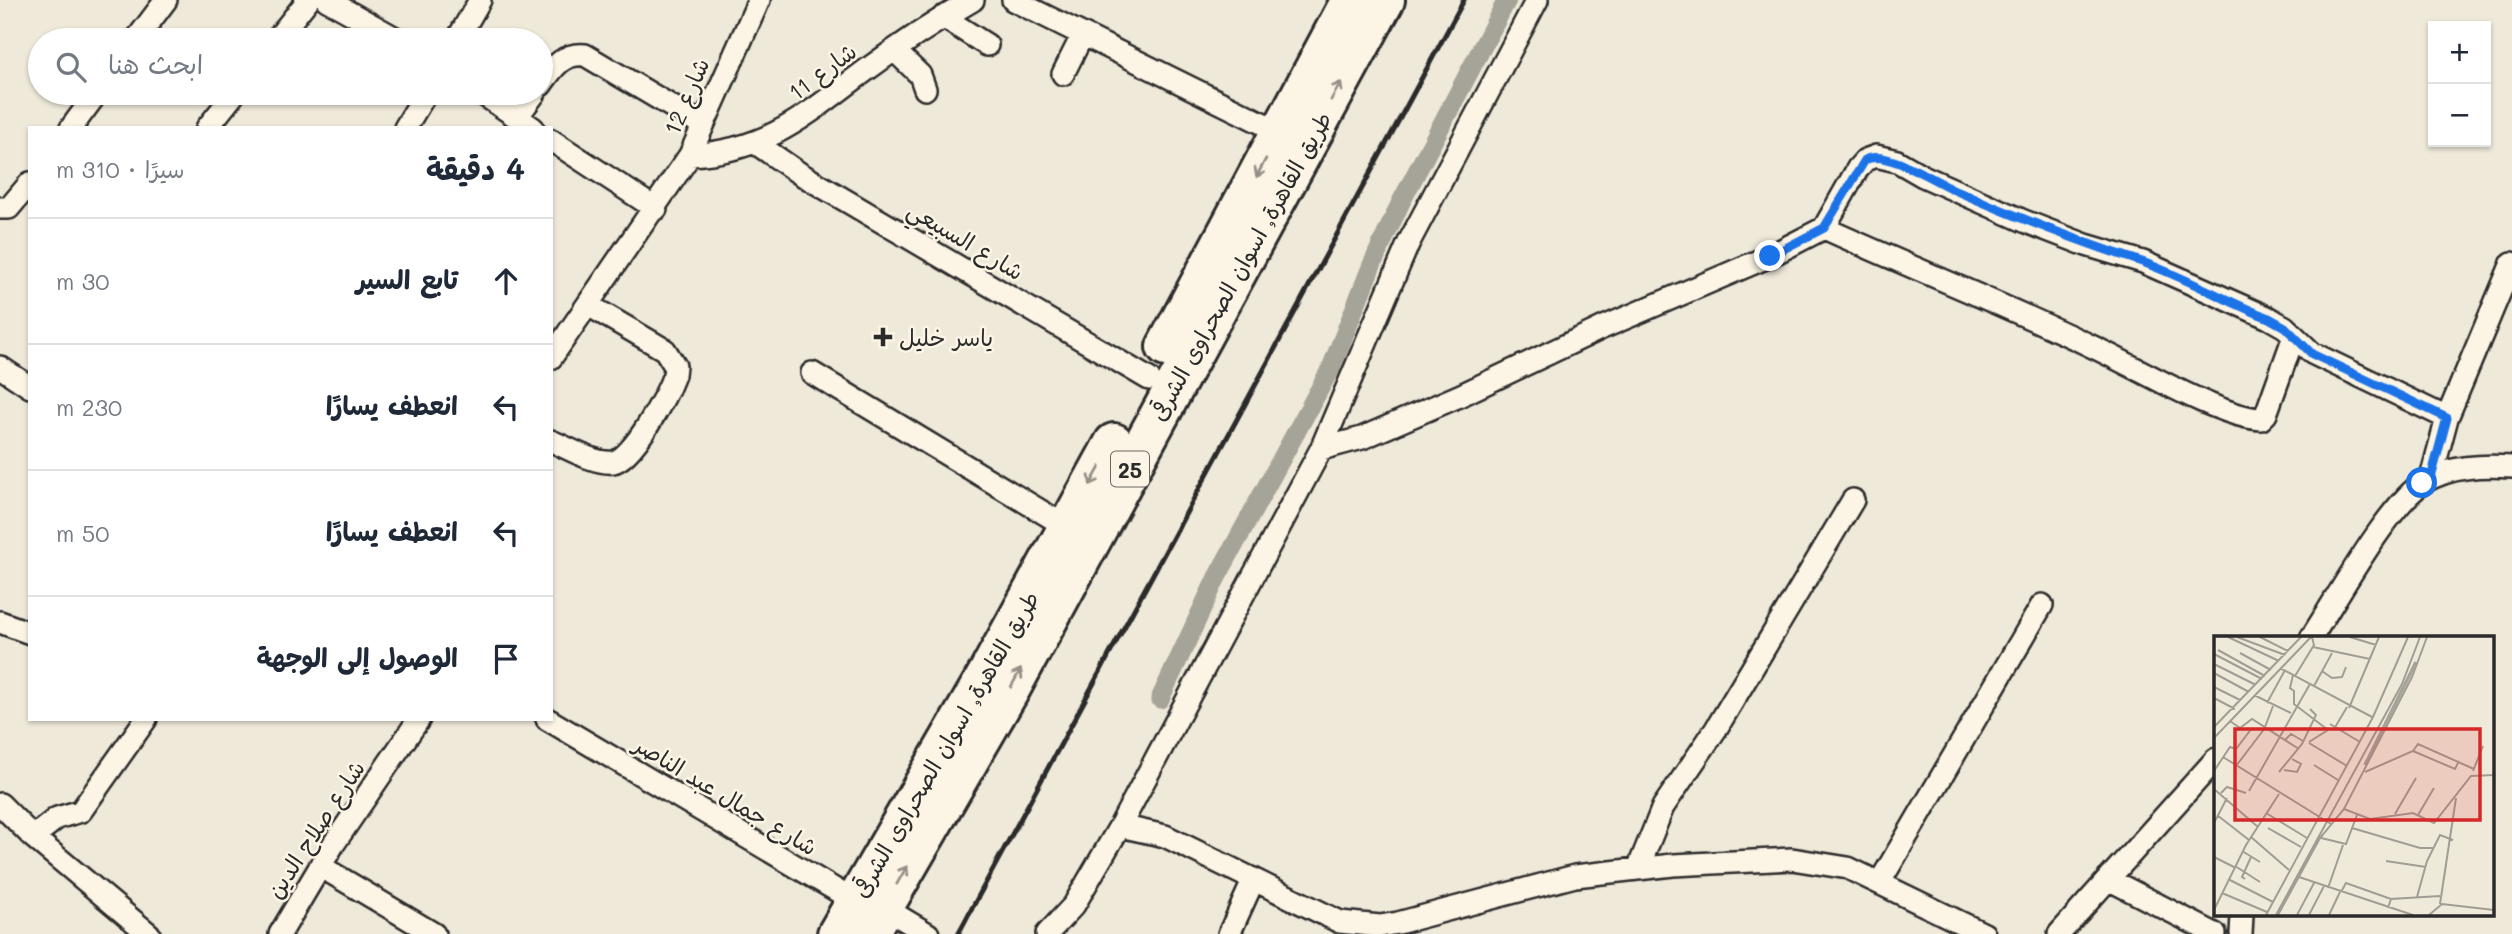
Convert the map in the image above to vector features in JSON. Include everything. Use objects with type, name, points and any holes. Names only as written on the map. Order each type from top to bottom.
[{"type":"highway","name":"طريق القاهرة, اسوان الصحراوى الشرقى","points":[[866,924],[988,673],[1149,379],[1351,0]]},
{"type":"highway","name":"طريق القاهرة, اسوان الصحراوى الشرقى","points":[[866,924],[1011,688],[1385,0]]},
{"type":"street","points":[[145,28],[166,0]]},
{"type":"street","points":[[286,28],[308,0]]},
{"type":"street","points":[[327,0],[377,28]]},
{"type":"street","points":[[464,28],[480,0]]},
{"type":"street","name":"شارع 12","points":[[553,355],[590,306],[690,155],[759,0]]},
{"type":"street","points":[[1047,934],[1074,905],[1120,826],[1321,449],[1409,242],[1537,0]]},
{"type":"street","points":[[1016,1],[1280,132]]},
{"type":"street","points":[[954,7],[987,45]]},
{"type":"street","name":"شارع 11","points":[[690,155],[736,150],[757,144],[807,116],[954,7]]},
{"type":"street","points":[[1063,74],[1082,36]]},
{"type":"street","points":[[894,50],[920,75],[925,89]]},
{"type":"street","points":[[553,70],[561,60],[570,55],[585,55],[703,125]]},
{"type":"street","points":[[72,126],[88,105]]},
{"type":"street","points":[[209,126],[225,105]]},
{"type":"street","points":[[406,126],[419,105]]},
{"type":"street","points":[[499,105],[525,122],[531,105]]},
{"type":"street","points":[[553,141],[656,209]]},
{"type":"street","name":"شارع السبيعي","points":[[757,144],[799,173],[1149,379]]},
{"type":"street","points":[[1321,449],[1362,438],[1459,396],[1602,328],[1770,256],[1824,228],[1858,168],[1869,157],[1880,156],[2049,230],[2143,262],[2269,318],[2322,359],[2447,418]]},
{"type":"street","points":[[0,208],[9,208],[28,186]]},
{"type":"street","points":[[1824,228],[2090,345],[2218,408],[2252,418],[2261,419],[2266,414],[2294,336]]},
{"type":"street","points":[[2431,478],[2447,418],[2512,263]]},
{"type":"street","points":[[553,442],[600,460],[610,462],[623,458],[635,444],[674,375],[675,366],[665,350],[590,306]]},
{"type":"street","points":[[812,373],[1067,527]]},
{"type":"street","points":[[2312,636],[2393,512],[2422,483],[2459,468],[2512,467]]},
{"type":"street","points":[[1638,869],[1663,807],[1716,729],[1853,500]]},
{"type":"street","points":[[1880,882],[2042,605]]},
{"type":"street","points":[[0,622],[28,632]]},
{"type":"street","points":[[33,837],[57,818],[81,811],[145,721]]},
{"type":"street","name":"شارع صلاح الدين","points":[[280,934],[320,866],[418,721]]},
{"type":"street","name":"شارع جمال عبد الناصر","points":[[550,721],[866,924],[898,916],[928,934]]},
{"type":"street","points":[[2059,934],[2214,761]]},
{"type":"street","points":[[0,804],[33,837],[149,934]]},
{"type":"street","points":[[1120,826],[1166,836],[1340,922],[1380,926],[1574,876],[1638,869],[1806,860],[1848,868],[1984,934]]},
{"type":"street","points":[[320,866],[434,934]]},
{"type":"street","points":[[1229,934],[1254,879]]},
{"type":"street","points":[[2108,879],[2215,934]]},
{"type":"street","points":[[2241,934],[2242,916]]},
{"type":"waterway","points":[[1160,699],[1217,577],[1331,368],[1371,267],[1401,202],[1507,0]]},
{"type":"railway","points":[[958,934],[1464,0]]},
{"type":"place","name":"ياسر خليل","points":[[883,337]]},
{"type":"route","points":[[1770,256],[1824,228],[1858,168],[1869,157],[1880,156],[2024,220],[2114,255],[2143,262],[2225,301],[2269,318],[2285,327],[2312,354],[2447,418],[2431,478],[2422,483]]}]
